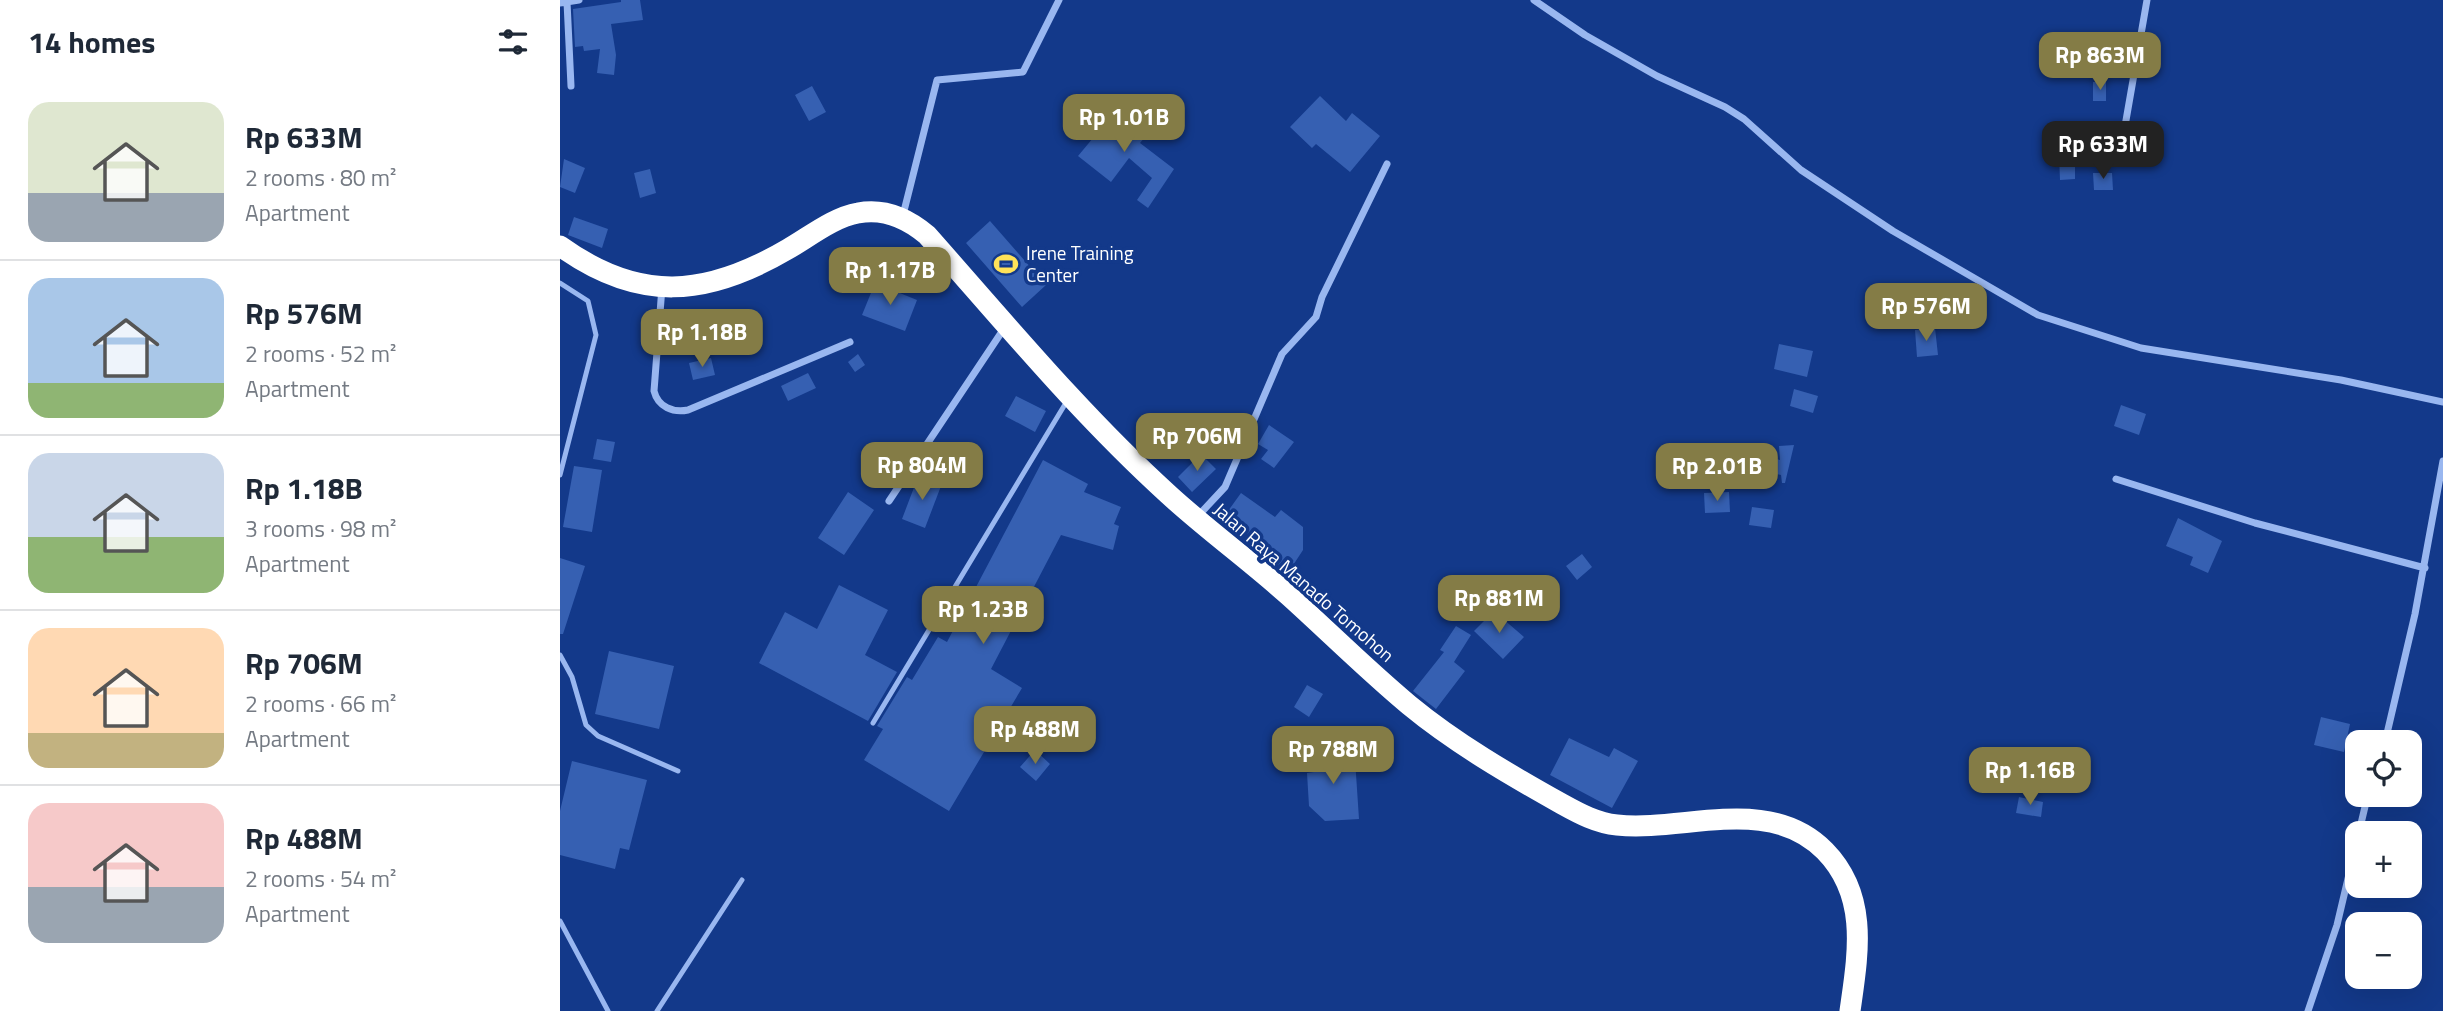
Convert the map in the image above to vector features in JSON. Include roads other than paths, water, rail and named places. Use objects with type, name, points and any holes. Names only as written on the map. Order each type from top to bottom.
[{"type":"highway","name":"Jalan Raya Manado Tomohon","points":[[560,246],[608,276],[662,286],[691,287],[735,277],[754,269],[853,214],[878,212],[902,219],[927,235],[1071,396],[1168,494],[1285,593],[1411,707],[1486,759],[1582,815],[1601,822],[1638,826],[1700,821],[1767,821],[1811,840],[1825,850],[1845,878],[1856,905],[1858,956],[1850,1011]]},
{"type":"street","points":[[571,86],[563,2],[579,0]]},
{"type":"street","points":[[902,219],[937,80],[1023,72],[1059,0]]},
{"type":"street","points":[[1534,0],[1585,35],[1657,76],[1725,107],[1744,119],[1801,170],[1893,231],[2038,315],[2141,348],[2341,380],[2443,402]]},
{"type":"street","points":[[2121,149],[2147,0]]},
{"type":"street","points":[[1196,518],[1225,487],[1282,354],[1316,317],[1387,164]]},
{"type":"street","points":[[662,286],[654,391],[660,404],[673,410],[688,410],[849,342]]},
{"type":"street","points":[[888,501],[1006,325]]},
{"type":"street","points":[[2388,730],[2425,568],[2443,461]]},
{"type":"street","points":[[2116,479],[2255,523],[2425,568]]},
{"type":"street","points":[[2308,1011],[2337,925],[2365,807]]},
{"type":"lane","points":[[560,283],[589,301],[596,335],[560,475]]},
{"type":"lane","points":[[873,723],[1071,396]]},
{"type":"lane","points":[[560,655],[572,677],[586,725],[598,736],[678,771]]},
{"type":"lane","points":[[657,1011],[742,880]]},
{"type":"lane","points":[[560,921],[608,1011]]},
{"type":"place","name":"Irene Training Center","points":[[1006,264]]}]
